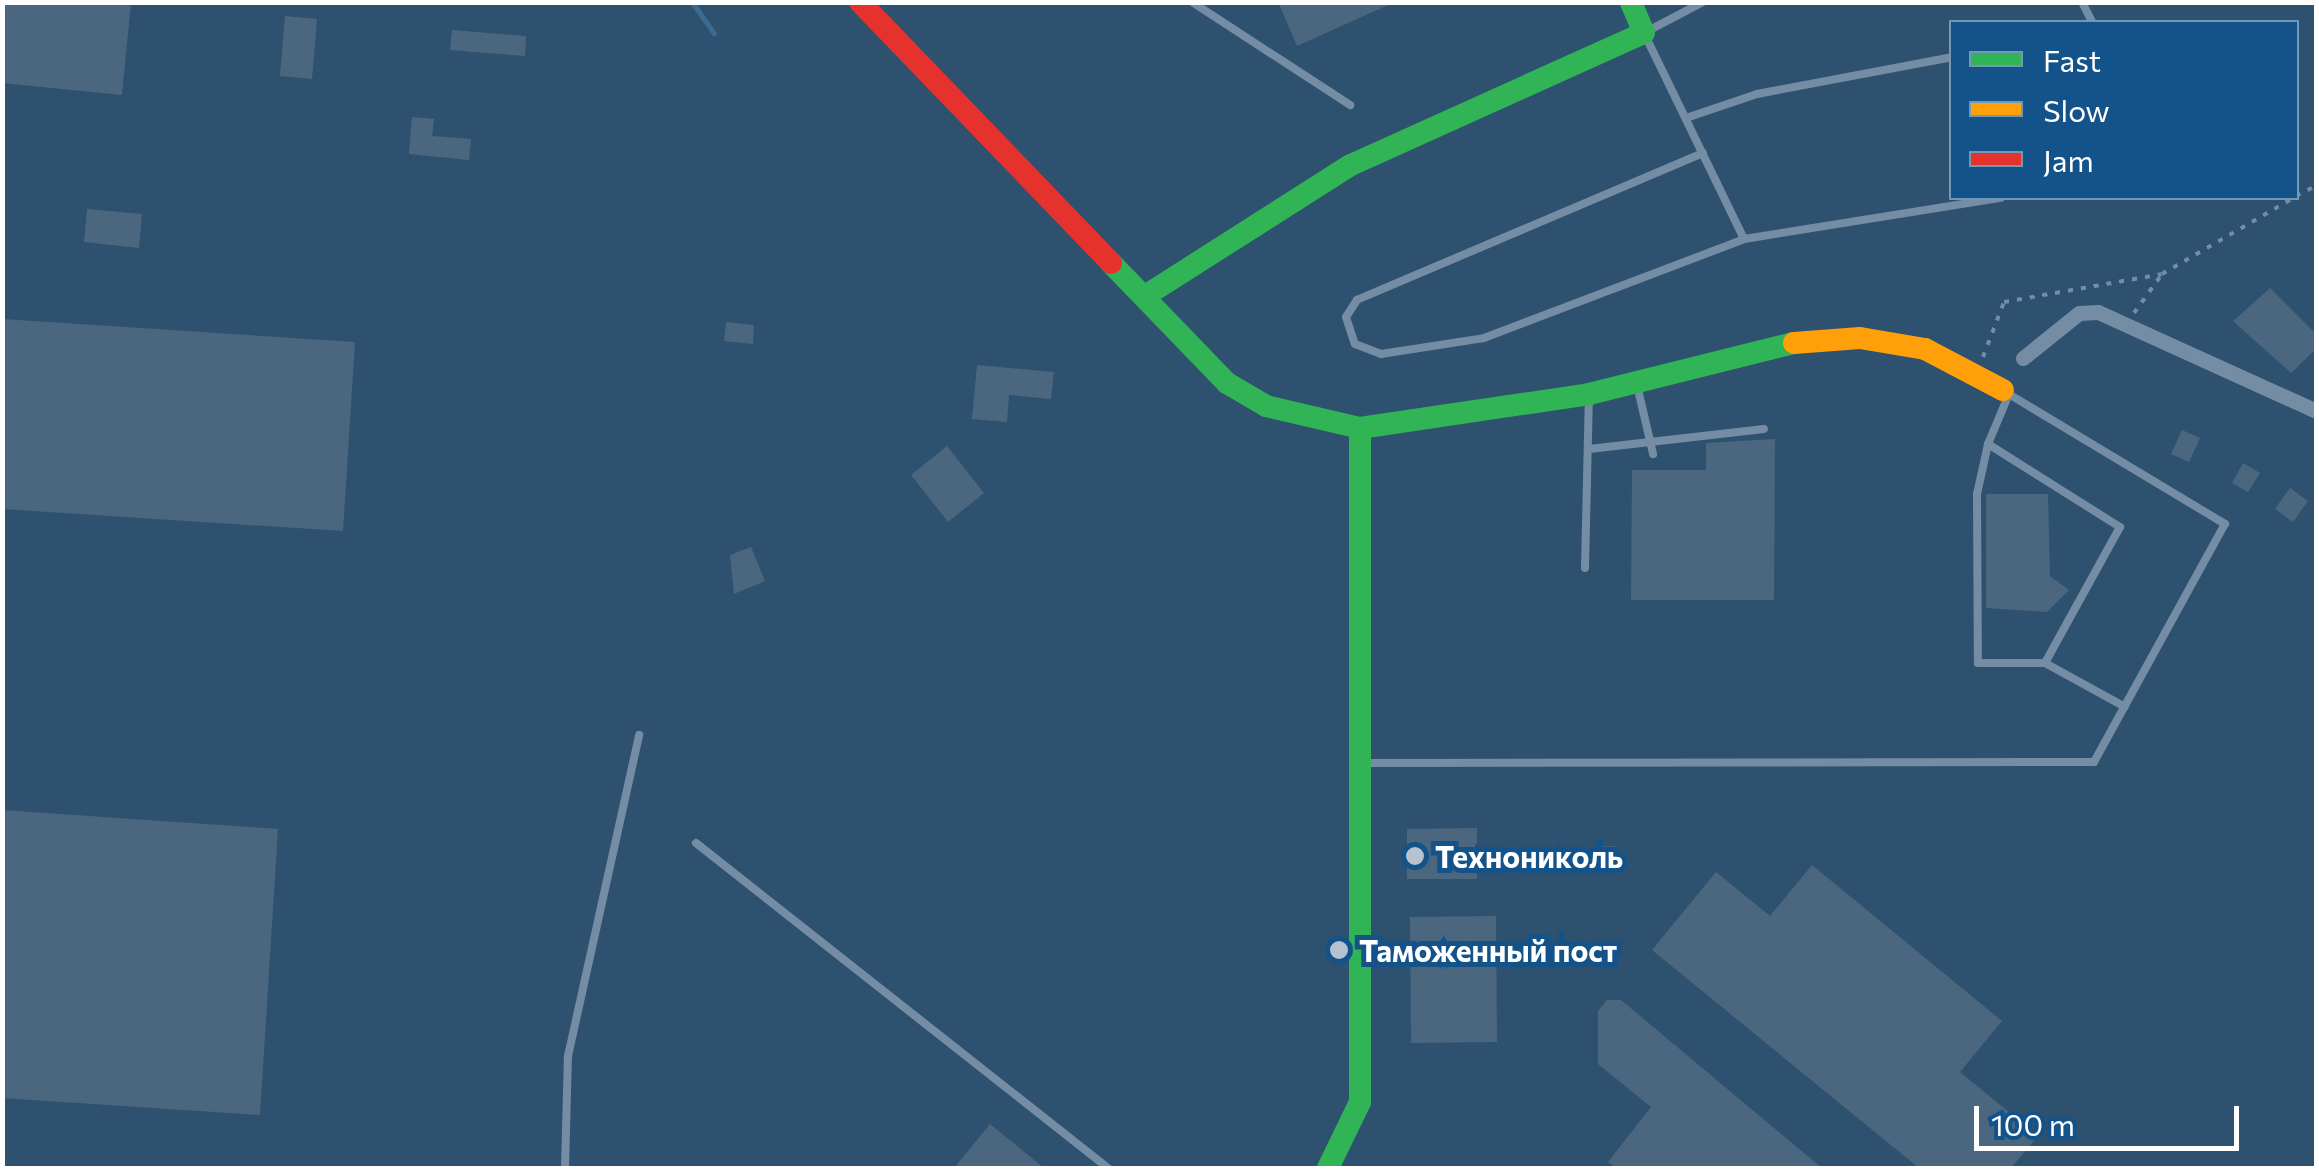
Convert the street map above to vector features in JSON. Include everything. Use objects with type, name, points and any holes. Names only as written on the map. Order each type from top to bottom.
[{"type":"street","points":[[860,2],[1144,296],[1240,391],[1266,406],[1360,428],[1588,394],[1784,344],[1860,338],[1925,350],[2006,392]]},
{"type":"street","points":[[1144,296],[1351,165],[1644,33],[1631,2]]},
{"type":"street","points":[[2023,358],[2078,313],[2126,324],[2316,411]]},
{"type":"street","points":[[1328,1168],[1360,1102],[1364,763],[1360,428]]},
{"type":"lane","points":[[1192,2],[1350,105]]},
{"type":"lane","points":[[1703,2],[1644,33],[1744,239]]},
{"type":"lane","points":[[1686,118],[1757,94],[1949,58]]},
{"type":"lane","points":[[1703,154],[1357,300],[1346,317],[1355,344],[1381,354],[1484,338],[1744,239],[1988,200]]},
{"type":"lane","points":[[1636,381],[1653,454]]},
{"type":"lane","points":[[1364,763],[2094,762],[2225,524],[2006,392],[1988,444],[1977,494],[1978,662],[2045,663],[2124,707]]},
{"type":"lane","points":[[1585,568],[1588,394]]},
{"type":"lane","points":[[1589,449],[1650,438],[1764,429]]},
{"type":"lane","points":[[1988,444],[2120,527],[2045,663]]},
{"type":"lane","points":[[565,1168],[568,1056],[640,735]]},
{"type":"lane","points":[[696,844],[1108,1168]]},
{"type":"path","points":[[1976,376],[2004,302],[2162,274],[2290,200]]},
{"type":"path","points":[[2126,324],[2162,274]]},
{"type":"building","points":[[2,2],[131,2],[122,95],[2,83]]},
{"type":"building","points":[[1278,2],[1395,2],[1297,46]]},
{"type":"building","points":[[285,16],[317,19],[312,79],[280,76]]},
{"type":"building","points":[[452,30],[526,36],[525,56],[450,50]]},
{"type":"building","points":[[412,117],[434,119],[432,136],[471,139],[469,160],[409,154]]},
{"type":"building","points":[[87,209],[142,214],[139,248],[84,242]]},
{"type":"building","points":[[2270,288],[2316,334],[2316,349],[2291,373],[2233,321]]},
{"type":"building","points":[[2,319],[355,342],[343,531],[2,509]]},
{"type":"building","points":[[726,322],[754,325],[753,344],[724,341]]},
{"type":"building","points":[[977,365],[1054,372],[1051,399],[1009,395],[1007,422],[972,419]]},
{"type":"building","points":[[2182,430],[2200,438],[2189,462],[2171,454]]},
{"type":"building","points":[[1775,439],[1774,600],[1631,600],[1632,470],[1706,470],[1706,443]]},
{"type":"building","points":[[947,446],[984,493],[948,522],[911,475]]},
{"type":"building","points":[[2243,463],[2260,473],[2248,492],[2232,483]]},
{"type":"building","points":[[2290,488],[2308,501],[2293,522],[2275,509]]},
{"type":"building","points":[[1986,494],[2048,494],[2050,576],[2069,590],[2047,612],[1986,608]]},
{"type":"building","points":[[751,547],[765,581],[734,594],[730,555]]},
{"type":"building","points":[[2,810],[278,829],[260,1115],[2,1098]]},
{"type":"building","points":[[1477,828],[1477,879],[1407,879],[1407,829]]},
{"type":"building","points":[[1615,846],[1617,867],[1592,869],[1590,847]]},
{"type":"building","points":[[1812,865],[2002,1021],[1960,1072],[2038,1136],[2011,1168],[1919,1168],[1652,950],[1716,872],[1770,916]]},
{"type":"building","points":[[1496,916],[1497,1042],[1411,1043],[1410,917]]},
{"type":"building","points":[[1607,1000],[1621,1000],[1822,1168],[1616,1168],[1608,1162],[1651,1107],[1598,1064],[1598,1011]]},
{"type":"building","points":[[990,1124],[1044,1168],[954,1168]]},
{"type":"waterway","points":[[692,2],[714,33]]},
{"type":"traffic: fast","points":[[1145,296],[1351,165],[1644,33],[1631,2]]},
{"type":"traffic: fast","points":[[1111,263],[1227,383],[1266,406],[1360,428],[1589,394],[1794,343]]},
{"type":"traffic: fast","points":[[1328,1168],[1360,1102],[1360,428]]},
{"type":"traffic: slow","points":[[1794,343],[1860,338],[1925,349],[2003,390]]},
{"type":"traffic: jam","points":[[860,2],[1111,263]]},
{"type":"place","name":"Технониколь","points":[[1415,856]]},
{"type":"place","name":"Таможенный пост","points":[[1339,950]]}]
